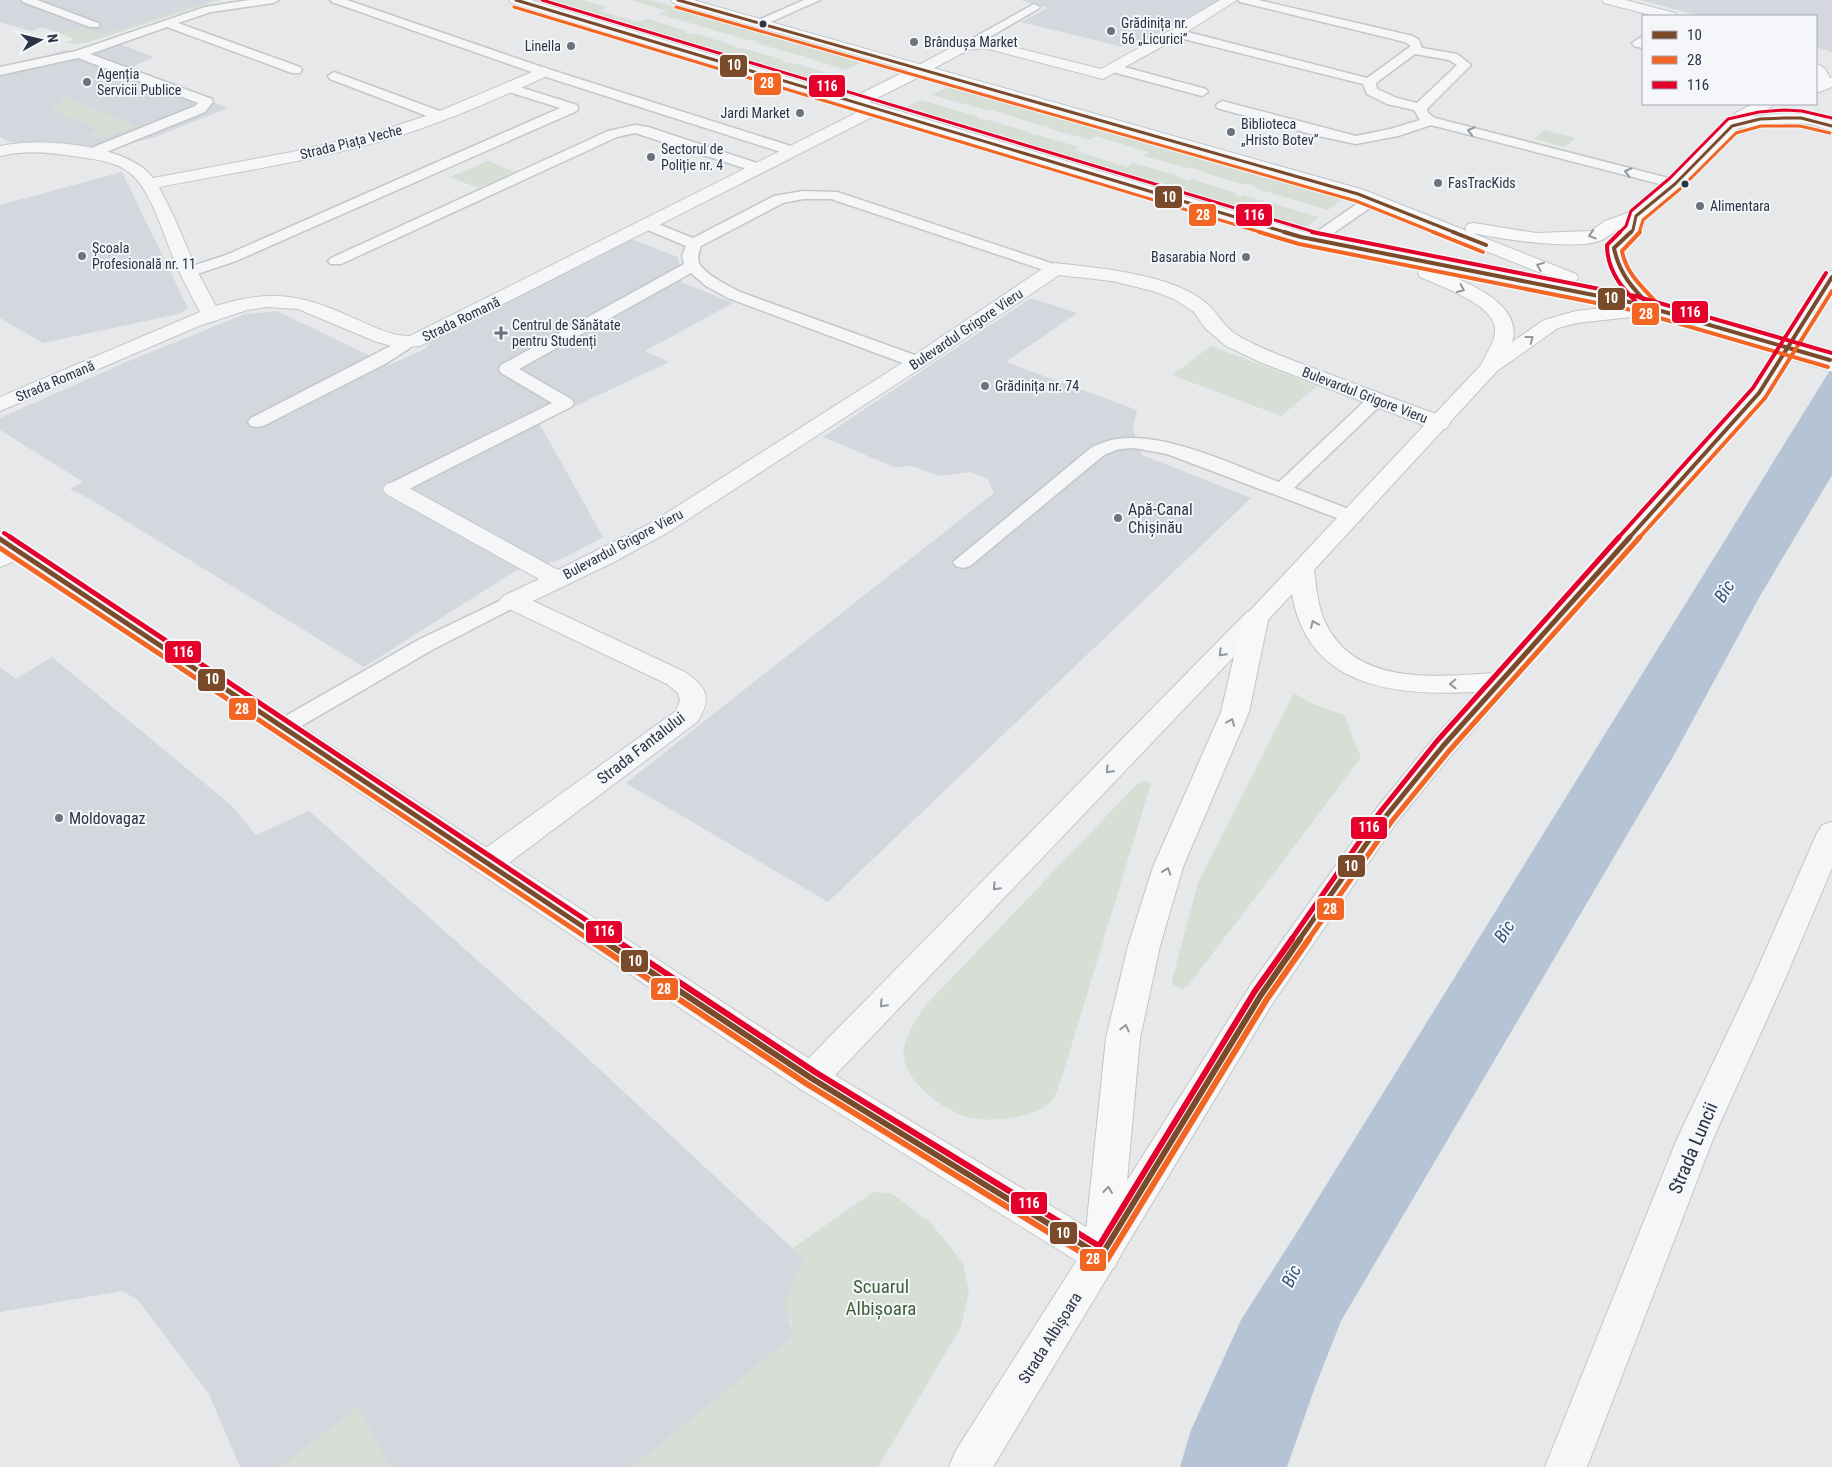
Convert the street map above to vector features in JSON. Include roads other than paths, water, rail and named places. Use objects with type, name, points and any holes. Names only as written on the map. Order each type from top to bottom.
[{"type":"main road","points":[[516,0],[1314,240],[1643,306],[1832,361]]},
{"type":"main road","points":[[678,0],[1358,194],[1643,306]]},
{"type":"main road","points":[[854,103],[922,69]]},
{"type":"main road","points":[[1423,220],[1536,238],[1596,236],[1611,225],[1636,216],[1675,184],[1743,115],[1763,105]]},
{"type":"main road","points":[[1732,126],[1760,119],[1784,118],[1801,118],[1832,126]]},
{"type":"main road","points":[[1636,216],[1633,230],[1614,248],[1614,258],[1620,273],[1643,306]]},
{"type":"main road","points":[[1385,254],[1470,293],[1498,312],[1505,331],[1490,367]]},
{"type":"main road","name":"Strada Albișoara","points":[[970,1467],[1261,995],[1386,816],[1443,746],[1759,393],[1832,277]]},
{"type":"main road","points":[[6,550],[282,727],[811,1078],[1101,1256],[1123,1038],[1144,946],[1168,867],[1235,712],[1256,618],[1440,423],[1490,367],[1544,328],[1558,322],[1643,306]]},
{"type":"main road","points":[[1302,570],[1306,602],[1316,629],[1332,654],[1359,672],[1390,681],[1422,684],[1502,682]]},
{"type":"street","points":[[922,69],[965,46],[985,44],[1103,74],[1230,0]]},
{"type":"street","points":[[1609,0],[1666,15]]},
{"type":"street","points":[[1817,60],[1832,67]]},
{"type":"street","points":[[1817,70],[1821,74],[1824,86]]},
{"type":"street","name":"Strada Piața Veche","points":[[149,184],[346,145],[440,116],[544,72]]},
{"type":"street","name":"Strada Romană","points":[[0,405],[211,315],[257,302],[286,301],[311,306],[396,343],[404,344],[424,338],[876,109]]},
{"type":"street","points":[[0,152],[20,148],[51,147],[125,162],[137,170],[149,184],[188,272],[211,315]]},
{"type":"street","name":"Bulevardul Grigore Vieru","points":[[512,601],[659,528],[917,362],[1055,269],[1136,280],[1181,295],[1202,308],[1212,324],[1233,342],[1269,359],[1440,423]]},
{"type":"street","points":[[394,489],[557,579]]},
{"type":"street","name":"Strada Fantalului","points":[[487,863],[687,716],[693,701],[690,689],[676,678],[512,601]]},
{"type":"street","points":[[811,1078],[1256,618]]},
{"type":"street","name":"Strada Luncii","points":[[1566,1467],[1695,1139],[1769,979],[1832,833]]},
{"type":"lane","points":[[27,0],[94,25]]},
{"type":"lane","points":[[0,71],[79,54],[209,9],[273,0]]},
{"type":"lane","points":[[336,0],[544,72],[792,151]]},
{"type":"lane","points":[[760,23],[814,0]]},
{"type":"lane","points":[[1244,0],[1415,42],[1417,47],[1369,82]]},
{"type":"lane","points":[[965,46],[1034,7]]},
{"type":"lane","points":[[169,24],[296,70]]},
{"type":"lane","points":[[1179,30],[1369,82]]},
{"type":"lane","points":[[1412,50],[1453,57],[1465,64],[1420,108]]},
{"type":"lane","points":[[79,54],[207,102],[200,110],[89,154]]},
{"type":"lane","points":[[1113,68],[1202,92]]},
{"type":"lane","points":[[334,76],[440,116]]},
{"type":"lane","points":[[1369,82],[1371,91],[1381,97],[1420,108]]},
{"type":"lane","points":[[188,272],[231,258],[572,108],[510,88]]},
{"type":"lane","points":[[1222,105],[1323,133],[1356,140],[1393,133],[1430,121]]},
{"type":"lane","points":[[1420,108],[1422,115],[1430,121],[1675,184]]},
{"type":"lane","points":[[336,261],[613,134],[624,131],[643,130],[758,168]]},
{"type":"lane","points":[[917,362],[734,295],[712,283],[692,266],[690,256],[694,244],[779,199],[804,195],[832,195],[1055,269]]},
{"type":"lane","points":[[1314,240],[1372,200]]},
{"type":"lane","points":[[648,225],[694,244]]},
{"type":"lane","points":[[394,489],[565,403],[507,369],[692,266]]},
{"type":"lane","points":[[257,422],[379,360],[404,344]]},
{"type":"lane","points":[[1282,490],[1376,400]]},
{"type":"lane","points":[[963,562],[1098,451],[1116,444],[1151,445],[1196,457],[1352,517]]},
{"type":"lane","points":[[282,727],[424,646],[512,601]]},
{"type":"water","name":"Bîc","points":[[1832,367],[1832,475],[1760,596],[1674,755],[1341,1321],[1287,1467],[1180,1467],[1191,1430],[1241,1320]]},
{"type":"place","name":"Grădinița nr. 56 „Licurici”","points":[[1111,31]]},
{"type":"place","name":"Brândușa Market","points":[[914,42]]},
{"type":"place","name":"Linella","points":[[571,46]]},
{"type":"place","name":"Agenția Servicii Publice","points":[[87,82]]},
{"type":"place","name":"Jardi Market","points":[[800,113]]},
{"type":"place","name":"Biblioteca „Hristo Botev”","points":[[1231,132]]},
{"type":"place","name":"Sectorul de Poliție nr. 4","points":[[651,157]]},
{"type":"place","name":"FasTracKids","points":[[1438,183]]},
{"type":"place","name":"Alimentara","points":[[1700,206]]},
{"type":"place","name":"Școala Profesională nr. 11","points":[[82,256]]},
{"type":"place","name":"Basarabia Nord","points":[[1246,257]]},
{"type":"place","name":"Centrul de Sănătate pentru Studenți","points":[[501,333]]},
{"type":"place","name":"Grădinița nr. 74","points":[[985,386]]},
{"type":"place","name":"Apă-Canal Chișinău","points":[[1118,518]]},
{"type":"place","name":"Moldovagaz","points":[[59,818]]},
{"type":"park label","name":"Scuarul Albișoara","points":[[881,1297]]}]
